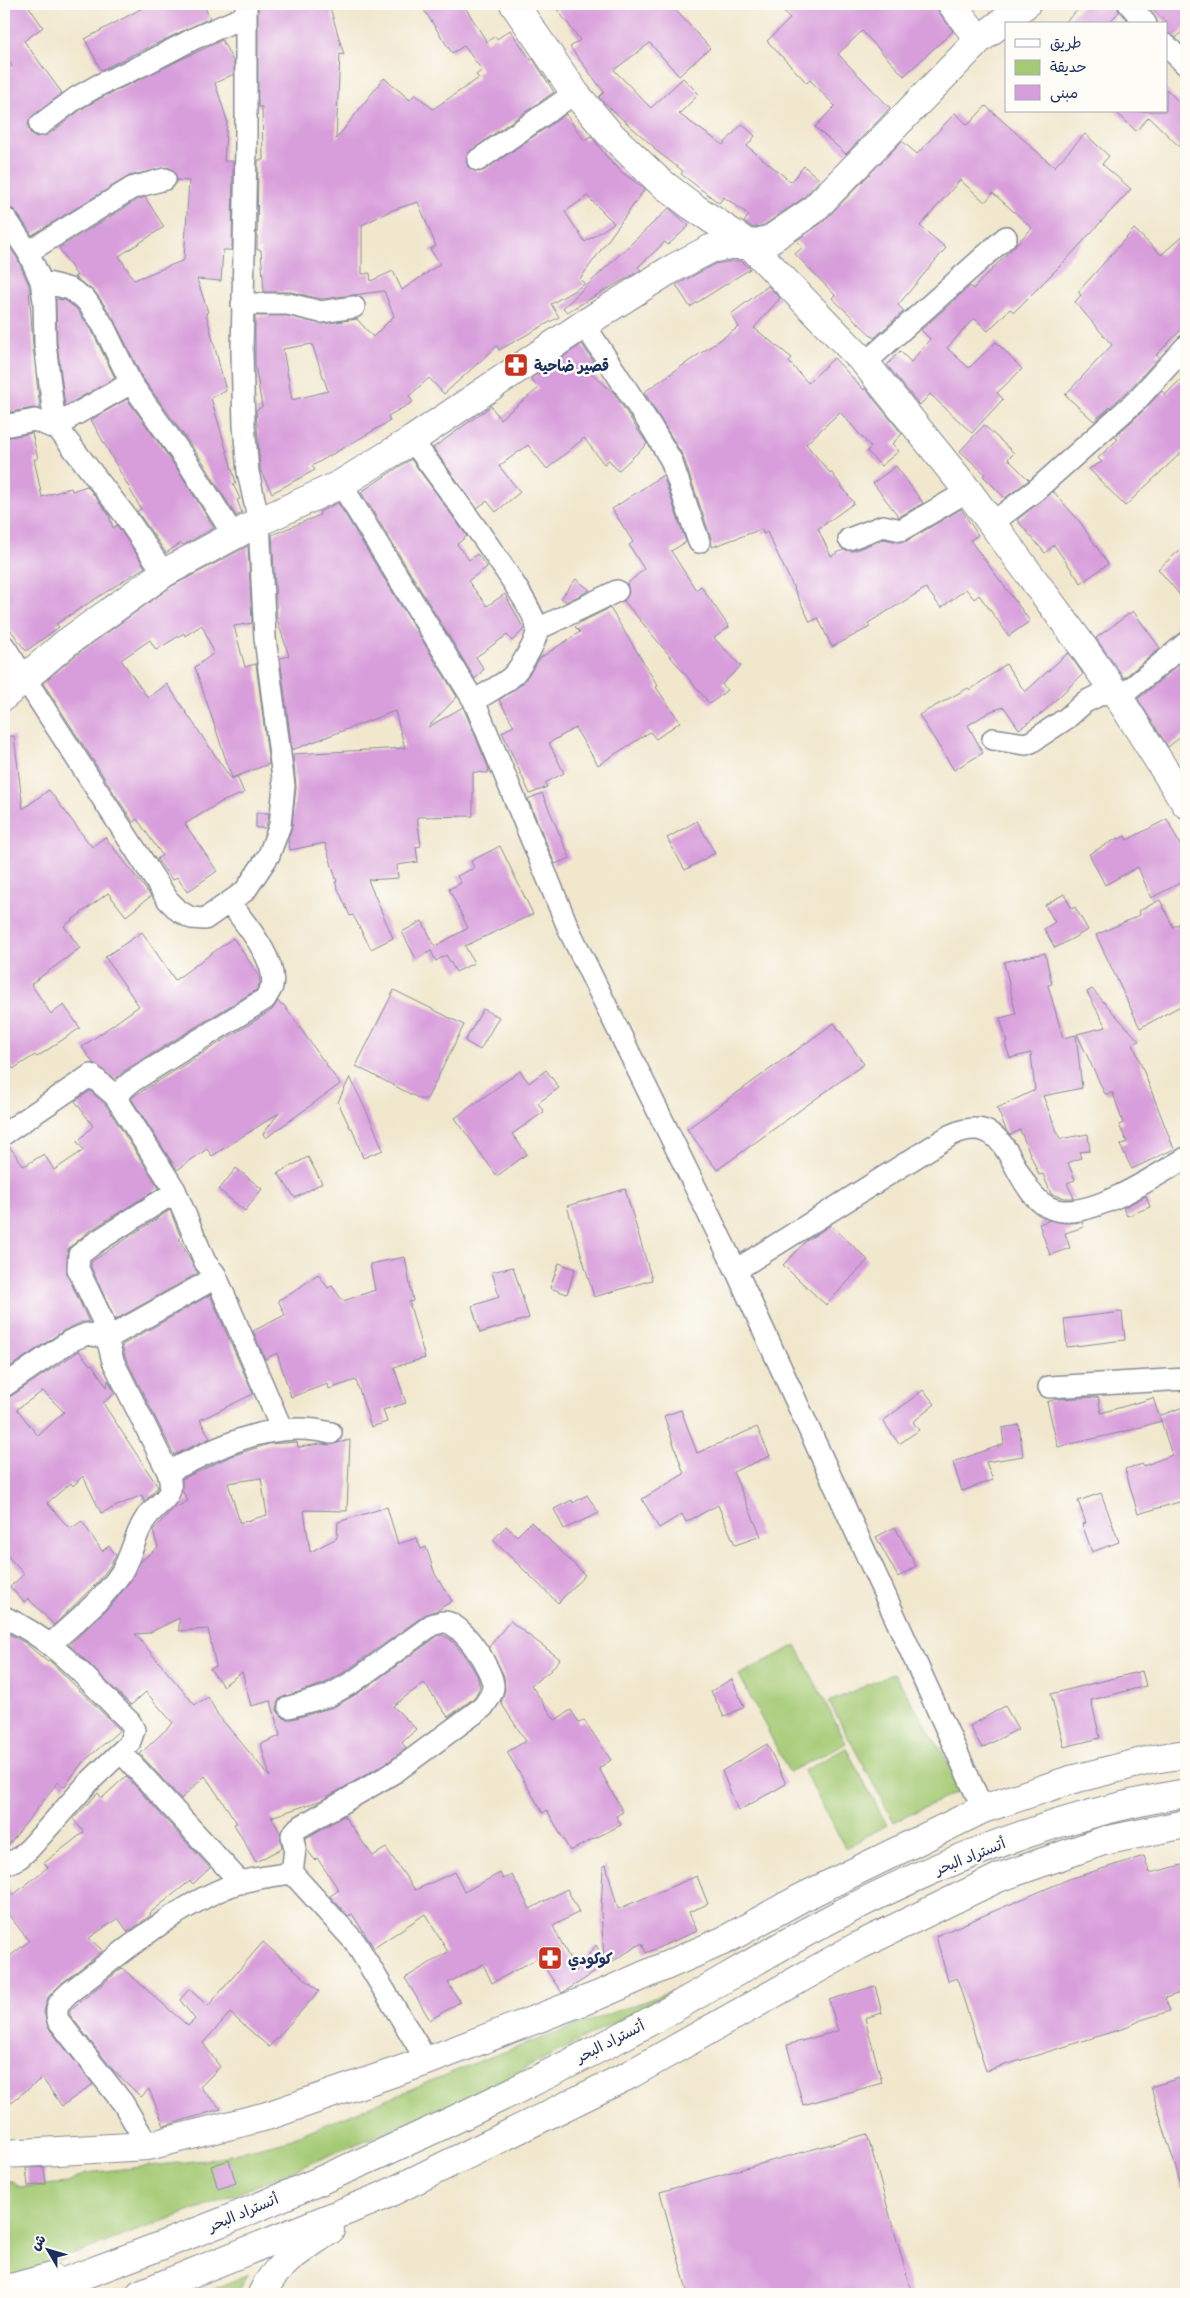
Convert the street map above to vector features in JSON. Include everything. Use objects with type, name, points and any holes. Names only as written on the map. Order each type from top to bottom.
[{"type":"main road","points":[[514,4],[576,93],[609,132],[659,181],[750,245],[865,363],[992,523],[1115,694],[1186,804]]},
{"type":"main road","points":[[952,4],[979,40]]},
{"type":"main road","points":[[13,687],[66,643],[164,573],[258,522],[341,484],[412,440],[584,324],[690,258],[710,249],[730,245],[750,245],[771,239],[812,211],[979,40],[1026,4]]},
{"type":"main road","points":[[4,2154],[148,2146],[267,2116],[427,2061],[599,1995],[724,1940],[801,1898],[983,1810],[1070,1780],[1154,1758],[1186,1754]]},
{"type":"main road","name":"أتستراد البحر","points":[[32,2294],[222,2221],[404,2143],[620,2038],[846,1911],[937,1869],[1067,1820],[1137,1801],[1186,1793]]},
{"type":"main road","name":"أتستراد البحر","points":[[140,2294],[381,2197],[629,2075],[858,1946],[998,1878],[1104,1841],[1186,1824]]},
{"type":"main road","points":[[262,2294],[269,2279],[285,2262],[381,2197]]},
{"type":"main road","points":[[4,2290],[151,2249]]},
{"type":"street","points":[[1129,4],[1144,22]]},
{"type":"street","points":[[4,646],[13,687],[168,900],[179,911],[191,918],[205,919],[245,891],[269,855],[280,824],[284,786],[265,638],[258,522],[248,472],[244,425],[242,304],[246,148],[246,10],[147,63],[99,85],[76,98],[40,125]]},
{"type":"street","points":[[1168,48],[1186,65]]},
{"type":"street","points":[[478,160],[576,93]]},
{"type":"street","points":[[28,252],[132,188],[164,179]]},
{"type":"street","points":[[4,220],[7,220],[28,252],[41,281],[50,387],[59,430],[124,514],[164,573]]},
{"type":"street","points":[[865,363],[1006,237]]},
{"type":"street","points":[[41,281],[70,289],[86,300],[103,325],[131,382],[190,466],[234,536]]},
{"type":"street","points":[[242,304],[288,304],[321,312],[354,307]]},
{"type":"street","points":[[584,324],[671,460],[699,542]]},
{"type":"street","points":[[992,523],[1036,490],[1136,401],[1186,346]]},
{"type":"street","points":[[59,430],[69,418],[131,382]]},
{"type":"street","points":[[4,426],[35,420],[59,430]]},
{"type":"street","points":[[412,440],[505,570],[533,614],[538,629],[529,652],[511,678],[474,701]]},
{"type":"street","points":[[341,484],[474,701],[570,932],[736,1270],[983,1810]]},
{"type":"street","points":[[849,539],[883,526],[900,530],[968,492]]},
{"type":"street","points":[[538,629],[617,591]]},
{"type":"street","points":[[993,739],[1010,743],[1031,742],[1059,724],[1085,702],[1115,694],[1186,643]]},
{"type":"street","points":[[115,1096],[131,1082],[265,999],[272,987],[271,967],[254,935],[230,903]]},
{"type":"street","points":[[4,1134],[91,1075],[115,1096],[176,1192],[205,1262],[215,1274],[282,1430]]},
{"type":"street","points":[[736,1270],[951,1135],[966,1129],[990,1132],[1001,1142],[1036,1201],[1050,1208],[1065,1211],[1084,1209],[1126,1192],[1186,1158]]},
{"type":"street","points":[[51,1644],[121,1574],[138,1532],[146,1520],[170,1494],[172,1485],[168,1472],[114,1361],[102,1318],[78,1270],[79,1255],[96,1242],[176,1192]]},
{"type":"street","points":[[4,1386],[70,1341],[87,1334],[108,1338],[206,1283],[215,1274]]},
{"type":"street","points":[[1049,1387],[1186,1379]]},
{"type":"street","points":[[168,1472],[237,1439],[282,1430],[312,1428],[331,1433]]},
{"type":"street","points":[[4,1617],[26,1627],[51,1644],[130,1722],[134,1730],[133,1738],[121,1752],[88,1783],[30,1848],[19,1858],[4,1864]]},
{"type":"street","points":[[289,1706],[328,1696],[353,1682],[434,1624],[445,1622],[455,1626],[489,1667],[493,1686],[490,1698],[483,1707],[395,1772],[298,1828],[292,1835],[295,1849],[292,1873],[355,1942],[427,2061]]},
{"type":"street","points":[[121,1752],[241,1883]]},
{"type":"street","points":[[148,2146],[123,2103],[58,2020],[56,2011],[58,2003],[78,1986],[200,1899],[241,1883],[292,1873]]},
{"type":"green space","points":[[796,1645],[846,1743],[789,1772],[739,1675]]},
{"type":"green space","points":[[894,1673],[964,1789],[894,1822],[829,1702]]},
{"type":"green space","points":[[846,1748],[887,1825],[845,1848],[804,1771]]},
{"type":"green space","points":[[679,1989],[472,2096],[234,2195],[4,2280],[4,2181],[12,2181],[20,2187],[68,2183],[86,2173],[205,2160],[282,2142],[487,2058]]},
{"type":"green space","points":[[248,2274],[237,2294],[203,2294]]},
{"type":"building","points":[[4,4],[27,4],[43,27],[24,41],[62,93],[29,120],[28,127],[30,133],[36,137],[48,135],[83,108],[105,96],[222,40],[234,63],[234,74],[215,83],[227,120],[224,161],[233,161],[232,250],[223,250],[221,281],[197,279],[208,312],[206,313],[226,391],[211,398],[236,483],[233,484],[240,499],[237,500],[242,513],[236,516],[201,459],[142,377],[113,318],[96,293],[74,277],[77,276],[59,248],[137,200],[145,197],[164,227],[119,256],[134,280],[184,260],[189,181],[177,180],[174,171],[168,167],[129,176],[32,235],[13,209],[4,208],[4,73],[12,66],[4,54]]},
{"type":"building","points":[[150,4],[203,4],[210,18],[101,70],[85,39]]},
{"type":"building","points":[[258,4],[329,4],[344,55],[340,54],[336,139],[384,78],[410,100],[415,94],[433,109],[479,78],[476,75],[482,70],[464,46],[452,53],[420,4],[463,4],[487,42],[495,36],[497,39],[510,30],[531,60],[533,59],[554,92],[471,150],[466,161],[468,167],[479,172],[485,170],[566,114],[584,140],[591,136],[614,166],[615,164],[620,171],[645,189],[580,279],[585,284],[551,304],[559,317],[499,350],[497,346],[444,394],[429,378],[409,396],[413,402],[388,416],[390,421],[312,466],[315,470],[272,493],[260,470],[256,410],[262,407],[255,364],[255,316],[287,316],[323,324],[357,319],[373,337],[394,316],[384,291],[322,299],[291,292],[264,292],[261,250],[257,250],[258,160],[263,160],[262,107],[258,107]],"holes":[[[587,196],[614,223],[585,242],[565,212]],[[418,202],[436,246],[430,249],[440,264],[402,290],[393,271],[371,281],[370,273],[362,274],[362,225],[392,210]],[[312,344],[328,391],[292,400],[283,349]]]},
{"type":"building","points":[[553,4],[670,4],[710,48],[679,76],[650,43],[614,70],[651,108],[683,78],[699,94],[679,114],[723,145],[742,124],[755,136],[747,146],[791,182],[804,166],[820,180],[802,199],[764,225],[753,228],[744,222],[749,215],[724,197],[719,203],[681,174],[683,171],[654,149],[603,102],[599,97],[604,92],[570,47],[580,40]]},
{"type":"building","points":[[776,4],[933,4],[953,31],[904,76],[862,31],[838,54],[890,108],[846,154],[815,127],[835,106],[810,80],[807,83],[767,41],[790,19]]},
{"type":"building","points":[[1084,4],[1117,4],[1119,12],[1109,22],[1065,22]]},
{"type":"building","points":[[1147,4],[1186,4],[1186,27],[1176,38],[1168,34],[1168,22]]},
{"type":"building","points":[[1168,91],[1186,109],[1186,153],[1149,117],[1136,131],[1116,112],[1168,112]]},
{"type":"building","points":[[986,106],[1054,167],[1085,134],[1109,156],[1102,164],[1131,189],[1067,259],[1014,312],[1010,309],[988,331],[974,318],[947,348],[969,368],[996,342],[1022,369],[997,393],[1003,399],[972,433],[930,394],[920,405],[887,365],[900,351],[911,362],[930,339],[921,330],[970,286],[973,289],[1032,228],[993,193],[985,202],[960,180],[920,226],[946,248],[898,305],[904,311],[874,338],[832,298],[835,295],[795,254],[803,247],[796,241],[823,222],[902,141],[917,154],[955,113],[968,125]]},
{"type":"building","points":[[669,208],[689,226],[668,245],[665,242],[638,267],[641,270],[567,312],[563,308]]},
{"type":"building","points":[[1134,229],[1161,255],[1186,233],[1186,325],[1156,355],[1159,357],[1127,392],[1094,421],[1065,395],[1112,345],[1075,302],[1081,295],[1078,292]]},
{"type":"building","points":[[4,238],[17,258],[29,285],[40,409],[33,408],[4,413]]},
{"type":"building","points":[[742,261],[750,269],[690,307],[676,285],[715,264]]},
{"type":"building","points":[[768,286],[780,298],[754,328],[792,358],[789,362],[808,383],[834,358],[864,390],[865,388],[902,434],[892,444],[899,451],[881,466],[867,451],[871,447],[840,412],[806,444],[831,472],[854,503],[818,529],[831,556],[843,550],[853,551],[884,539],[898,542],[907,541],[961,509],[978,535],[970,540],[1030,621],[1009,636],[979,595],[974,599],[966,589],[941,608],[926,588],[868,623],[870,627],[832,647],[818,618],[810,622],[767,532],[763,534],[762,529],[712,547],[711,538],[683,456],[644,392],[739,327],[731,314]]},
{"type":"building","points":[[56,299],[65,300],[77,309],[92,331],[115,378],[65,406],[57,343]]},
{"type":"building","points":[[582,344],[597,367],[590,372],[614,393],[647,444],[618,471],[609,460],[604,464],[584,438],[547,469],[528,445],[499,466],[520,492],[496,512],[487,501],[477,508],[433,448],[491,406],[500,419],[539,388],[530,379]]},
{"type":"building","points":[[1186,374],[1186,448],[1125,506],[1089,469],[1102,462],[1098,458],[1118,439],[1115,437],[1162,391],[1165,395]]},
{"type":"building","points":[[127,399],[180,473],[214,528],[183,545],[181,543],[166,553],[137,511],[141,509],[91,420]]},
{"type":"building","points":[[984,425],[1014,453],[1008,459],[1029,480],[1005,498],[983,476],[985,474],[960,451]]},
{"type":"building","points":[[32,433],[38,459],[34,459],[42,497],[71,488],[72,491],[87,486],[109,515],[113,528],[117,525],[145,567],[56,624],[59,627],[26,651],[4,621],[4,438]]},
{"type":"building","points":[[411,459],[467,536],[457,544],[469,560],[477,554],[487,567],[468,581],[487,606],[505,594],[524,629],[512,641],[507,635],[476,657],[484,669],[475,679],[361,492]]},
{"type":"building","points":[[896,466],[923,503],[899,517],[873,483]]},
{"type":"building","points":[[663,475],[686,542],[671,551],[696,590],[701,586],[729,627],[714,638],[741,666],[722,684],[727,690],[710,704],[624,601],[629,592],[627,584],[644,569],[629,545],[633,542],[612,509]]},
{"type":"building","points":[[1053,491],[1080,522],[1108,564],[1081,583],[1054,545],[1045,553],[1017,520]]},
{"type":"building","points":[[338,503],[457,697],[428,727],[463,707],[489,769],[488,773],[473,772],[473,816],[417,817],[421,846],[416,847],[418,862],[397,865],[398,878],[368,880],[393,938],[371,949],[353,915],[350,916],[335,882],[337,882],[325,843],[290,850],[288,839],[292,826],[296,787],[293,754],[405,748],[395,711],[292,750],[280,658],[289,656],[277,619],[272,535],[320,515],[319,512]]},
{"type":"building","points":[[1186,545],[1186,602],[1158,569]]},
{"type":"building","points":[[248,546],[252,623],[234,626],[245,667],[256,664],[269,764],[237,776],[244,793],[221,802],[185,824],[217,871],[187,892],[177,877],[172,880],[157,859],[162,855],[137,819],[133,822],[43,683],[76,655],[172,586]],"holes":[[[202,625],[214,653],[195,667],[232,778],[237,776],[231,779],[167,684],[148,698],[121,660],[150,640],[156,650],[184,633],[185,636]]]},
{"type":"building","points":[[576,579],[590,590],[566,602],[561,598]]},
{"type":"building","points":[[610,608],[658,686],[656,687],[680,722],[656,739],[650,732],[598,765],[575,728],[549,743],[564,773],[545,783],[547,787],[530,794],[502,732],[514,726],[499,700],[522,684],[540,658],[580,632],[575,627],[581,622]]},
{"type":"building","points":[[1133,611],[1160,648],[1124,678],[1096,638]]},
{"type":"building","points":[[1068,653],[1083,674],[1042,713],[1019,729],[1004,707],[991,711],[968,725],[983,753],[954,770],[919,715],[968,688],[970,690],[1006,664],[1025,692]]},
{"type":"building","points":[[1186,659],[1186,733],[1168,747],[1138,699]]},
{"type":"building","points":[[14,736],[23,809],[49,790],[92,847],[105,837],[151,896],[126,916],[108,893],[64,926],[80,948],[31,984],[51,1014],[64,1005],[80,1028],[37,1057],[35,1055],[13,1069],[10,1064],[4,1070],[4,823],[8,820],[4,787],[4,737]]},
{"type":"building","points":[[542,793],[570,858],[555,864],[528,799]]},
{"type":"building","points":[[256,813],[269,813],[266,828],[256,828]]},
{"type":"building","points":[[1167,819],[1186,857],[1186,880],[1151,898],[1138,867],[1105,885],[1089,854],[1118,838],[1125,836],[1127,840]]},
{"type":"building","points":[[697,821],[715,853],[685,870],[667,838]]},
{"type":"building","points":[[500,846],[533,914],[465,946],[474,963],[456,972],[446,955],[436,961],[431,951],[416,959],[402,932],[422,921],[435,946],[468,928],[449,889],[461,883],[457,876],[474,868],[471,861]]},
{"type":"building","points":[[1064,894],[1072,909],[1075,907],[1088,930],[1055,948],[1044,929],[1055,922],[1045,905]]},
{"type":"building","points":[[1160,900],[1173,927],[1186,920],[1186,1003],[1140,1028],[1096,935],[1140,915],[1139,911]]},
{"type":"building","points":[[142,932],[175,980],[233,938],[259,975],[260,983],[256,990],[124,1071],[115,1079],[93,1063],[82,1047],[139,1006],[105,957]]},
{"type":"building","points":[[1045,953],[1052,984],[1048,985],[1063,1038],[1076,1035],[1082,1088],[1043,1096],[1060,1139],[1088,1134],[1090,1151],[1079,1152],[1081,1158],[1068,1163],[1075,1180],[1067,1183],[1074,1198],[1065,1198],[1051,1194],[1043,1174],[1039,1175],[1020,1130],[1010,1135],[997,1108],[1035,1090],[1031,1053],[1010,1058],[1005,1043],[1007,1042],[1000,1018],[1016,1014],[1004,962]]},
{"type":"building","points":[[1092,989],[1139,1041],[1133,1044],[1174,1149],[1132,1169],[1120,1145],[1127,1142],[1119,1125],[1123,1123],[1113,1093],[1105,1094],[1077,1034],[1106,1027],[1087,992]]},
{"type":"building","points":[[394,990],[464,1025],[427,1099],[420,1099],[356,1066]]},
{"type":"building","points":[[278,1001],[281,1005],[283,1004],[340,1084],[266,1138],[263,1134],[279,1113],[212,1156],[207,1149],[177,1170],[131,1098],[272,1010]]},
{"type":"building","points":[[483,1009],[499,1017],[480,1050],[465,1041]]},
{"type":"building","points":[[834,1023],[864,1064],[717,1170],[687,1129]]},
{"type":"building","points":[[546,1070],[559,1088],[538,1103],[544,1112],[512,1134],[527,1154],[497,1176],[455,1118],[520,1071],[529,1083]]},
{"type":"building","points":[[350,1077],[383,1150],[363,1158],[352,1128],[350,1128],[338,1102]]},
{"type":"building","points":[[90,1091],[105,1104],[159,1188],[89,1231],[68,1249],[67,1274],[89,1322],[82,1322],[63,1331],[4,1371],[4,1146],[8,1145],[24,1166],[44,1154],[54,1170],[84,1150],[77,1142],[93,1126],[75,1101]]},
{"type":"building","points":[[308,1157],[322,1183],[295,1198],[278,1173]]},
{"type":"building","points":[[236,1168],[262,1189],[245,1211],[219,1190]]},
{"type":"building","points":[[625,1189],[652,1280],[594,1297],[567,1206]]},
{"type":"building","points":[[1146,1196],[1150,1207],[1127,1216],[1123,1208]]},
{"type":"building","points":[[170,1210],[181,1238],[179,1239],[198,1273],[115,1320],[91,1267],[91,1262]]},
{"type":"building","points":[[1050,1220],[1065,1223],[1082,1222],[1084,1227],[1065,1233],[1070,1248],[1050,1255],[1039,1224]]},
{"type":"building","points":[[831,1225],[868,1260],[826,1305],[783,1265],[806,1241]]},
{"type":"building","points":[[405,1257],[413,1301],[409,1302],[425,1358],[394,1367],[406,1403],[383,1410],[387,1422],[371,1427],[356,1380],[329,1389],[328,1384],[291,1397],[277,1353],[265,1359],[253,1331],[285,1315],[278,1300],[292,1293],[318,1274],[328,1288],[332,1286],[343,1301],[375,1290],[370,1264]]},
{"type":"building","points":[[559,1263],[575,1269],[567,1294],[550,1288]]},
{"type":"building","points":[[513,1267],[529,1318],[480,1333],[472,1306],[499,1297],[492,1272]]},
{"type":"building","points":[[210,1295],[253,1394],[200,1420],[210,1438],[174,1455],[125,1357],[122,1345]]},
{"type":"building","points":[[1122,1312],[1125,1340],[1067,1347],[1064,1319]]},
{"type":"building","points":[[79,1351],[90,1365],[92,1364],[107,1387],[108,1380],[115,1393],[103,1403],[158,1487],[144,1502],[142,1495],[101,1513],[83,1476],[73,1486],[71,1483],[47,1503],[70,1529],[82,1521],[102,1551],[109,1546],[116,1555],[96,1584],[54,1625],[28,1598],[24,1602],[10,1587],[24,1574],[4,1552],[4,1398],[11,1396]],"holes":[[[43,1391],[64,1412],[38,1436],[17,1409]]]},
{"type":"building","points":[[923,1390],[935,1404],[913,1422],[919,1430],[899,1444],[883,1421]]},
{"type":"building","points":[[1098,1397],[1101,1413],[1153,1398],[1159,1416],[1186,1406],[1186,1500],[1138,1514],[1125,1469],[1143,1464],[1143,1466],[1172,1455],[1161,1421],[1058,1447],[1047,1402],[1057,1399]]},
{"type":"building","points":[[681,1410],[697,1453],[757,1427],[770,1456],[733,1472],[761,1536],[735,1545],[718,1505],[686,1522],[682,1514],[659,1528],[642,1499],[684,1474],[664,1416]]},
{"type":"building","points":[[1019,1425],[1023,1456],[986,1462],[993,1480],[962,1491],[953,1462],[1004,1444],[1002,1428]]},
{"type":"building","points":[[350,1440],[347,1511],[304,1510],[310,1552],[337,1538],[338,1522],[387,1507],[398,1544],[417,1538],[421,1549],[426,1547],[435,1574],[452,1601],[438,1610],[426,1614],[346,1671],[323,1684],[280,1698],[277,1703],[277,1711],[285,1719],[292,1719],[334,1707],[360,1692],[438,1636],[443,1635],[451,1640],[465,1656],[477,1675],[480,1687],[474,1698],[448,1717],[424,1683],[393,1706],[416,1729],[402,1743],[406,1748],[388,1762],[322,1800],[271,1817],[280,1832],[282,1848],[256,1862],[234,1824],[237,1823],[205,1776],[181,1799],[140,1754],[173,1723],[146,1692],[131,1705],[69,1645],[115,1601],[131,1580],[140,1562],[158,1547],[153,1531],[173,1509],[188,1501],[182,1490],[182,1479],[231,1456],[269,1444],[297,1442],[298,1447],[321,1444],[329,1445]],"holes":[[[261,1478],[267,1515],[240,1523],[228,1483]],[[179,1618],[179,1631],[208,1629],[216,1666],[210,1669],[223,1686],[242,1672],[251,1706],[271,1701],[280,1736],[261,1744],[270,1777],[218,1715],[208,1697],[195,1705],[135,1634],[149,1633]]]},
{"type":"building","points":[[1101,1493],[1119,1542],[1092,1552],[1082,1524],[1086,1523],[1078,1501]]},
{"type":"building","points":[[587,1495],[599,1513],[564,1529],[554,1509],[572,1500],[573,1503]]},
{"type":"building","points":[[531,1522],[585,1575],[558,1603],[493,1540],[506,1526],[517,1536]]},
{"type":"building","points":[[895,1527],[916,1566],[898,1577],[876,1537]]},
{"type":"building","points":[[510,1621],[560,1659],[550,1671],[531,1685],[555,1720],[571,1710],[579,1723],[584,1720],[611,1760],[599,1768],[623,1812],[616,1816],[621,1825],[570,1851],[547,1810],[543,1813],[507,1752],[526,1741],[501,1703],[505,1690],[504,1676],[489,1647]]},
{"type":"building","points":[[4,1631],[25,1643],[48,1662],[50,1661],[120,1730],[82,1763],[64,1787],[58,1782],[4,1851]]},
{"type":"building","points":[[1142,1671],[1146,1686],[1091,1700],[1100,1738],[1064,1747],[1051,1694]]},
{"type":"building","points":[[732,1679],[744,1707],[724,1717],[711,1691]]},
{"type":"building","points":[[1005,1706],[1018,1729],[982,1748],[970,1726]]},
{"type":"building","points":[[767,1744],[786,1784],[738,1811],[722,1771]]},
{"type":"building","points":[[126,1776],[210,1868],[193,1884],[190,1881],[128,1932],[118,1918],[89,1938],[103,1951],[62,1983],[48,1997],[44,2012],[48,2027],[93,2084],[62,2106],[42,2078],[4,2108],[4,1961],[29,1941],[4,1909],[4,1883],[13,1895],[48,1867],[44,1863],[84,1832],[73,1819],[98,1793],[102,1798]]},
{"type":"building","points":[[344,1816],[373,1856],[386,1848],[415,1890],[455,1872],[464,1892],[500,1873],[503,1879],[512,1875],[530,1909],[567,1889],[579,1912],[553,1926],[576,1971],[596,1945],[604,1960],[601,1912],[603,1866],[606,1865],[618,1909],[697,1876],[708,1904],[689,1912],[697,1931],[646,1953],[642,1943],[562,1993],[538,1958],[492,1983],[483,1964],[448,1983],[460,2002],[430,2020],[405,1978],[448,1952],[425,1914],[374,1948],[352,1914],[348,1916],[330,1896],[339,1890],[317,1858],[315,1860],[307,1850],[306,1838]]},
{"type":"building","points":[[1144,1856],[1150,1873],[1186,1864],[1186,1991],[1165,1998],[1170,2011],[1141,2020],[1128,2027],[986,2071],[957,1978],[948,1981],[936,1936],[1069,1879]]},
{"type":"building","points":[[263,1942],[319,1991],[269,2047],[230,2013],[203,2043],[220,2067],[200,2087],[221,2109],[164,2126],[149,2089],[141,2097],[113,2070],[70,2015],[70,2010],[122,1968],[188,2026],[195,2019],[180,2000],[189,1989],[208,2006]]},
{"type":"building","points":[[875,1986],[882,2013],[865,2018],[882,2083],[803,2105],[787,2045],[838,2031],[829,2000]]},
{"type":"building","points":[[1186,2076],[1186,2188],[1182,2188],[1151,2087]]},
{"type":"building","points":[[867,2134],[912,2294],[688,2294],[660,2192]]},
{"type":"building","points":[[229,2160],[236,2183],[218,2189],[211,2166]]},
{"type":"building","points":[[44,2167],[46,2184],[28,2186],[26,2168]]},
{"type":"place","name":"قصير ضاحية","points":[[516,365]]},
{"type":"place","name":"كوكودي","points":[[550,1958]]}]
